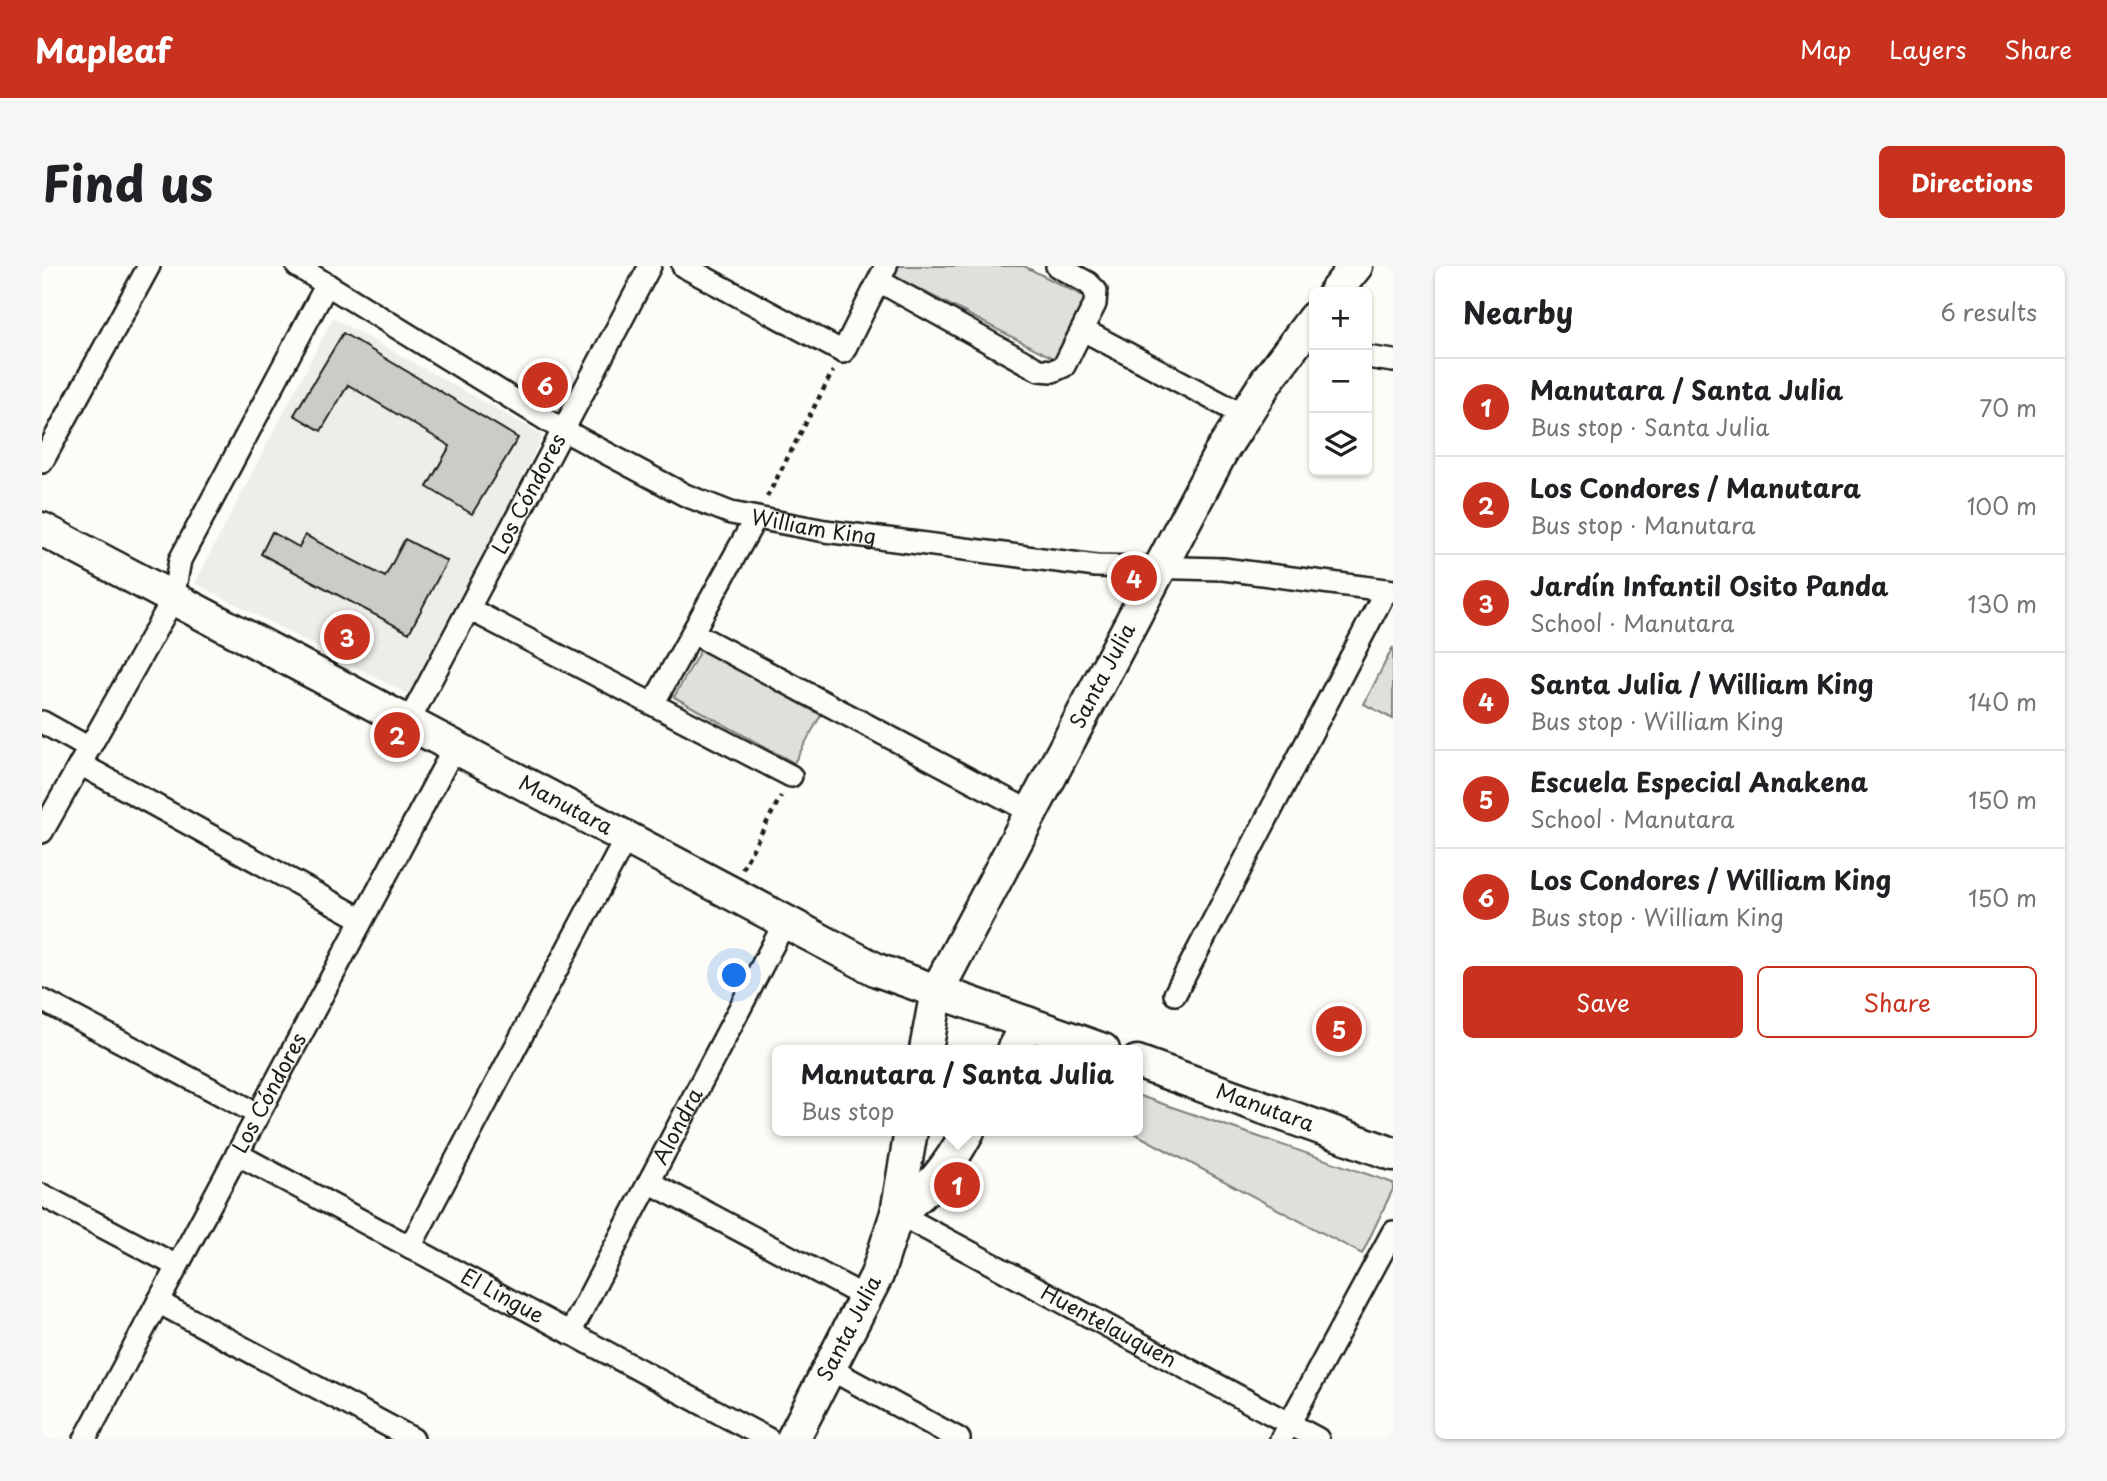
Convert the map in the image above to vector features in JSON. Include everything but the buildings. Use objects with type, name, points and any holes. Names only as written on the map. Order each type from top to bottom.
[{"type":"main road","points":[[1339,287],[1356,266]]},
{"type":"main road","name":"Santa Julia","points":[[927,1045],[937,991],[1160,568],[1243,415],[1303,349],[1309,332]]},
{"type":"main road","name":"Manutara","points":[[42,529],[877,970],[902,981],[937,991],[1020,1037],[1071,1045]]},
{"type":"main road","name":"Manutara","points":[[1143,1064],[1393,1154]]},
{"type":"main road","name":"Santa Julia","points":[[793,1439],[867,1298],[886,1251],[897,1213],[910,1136]]},
{"type":"main road","points":[[897,1213],[943,1173],[965,1136]]},
{"type":"street","points":[[42,462],[149,266]]},
{"type":"street","name":"William King","points":[[297,266],[563,430],[685,495],[731,513],[825,531],[1084,565],[1223,569],[1390,591]]},
{"type":"street","name":"Los Cóndores","points":[[408,723],[650,266]]},
{"type":"street","points":[[683,266],[843,352],[883,273],[1039,370],[1053,371],[1064,366],[1096,304],[1096,291],[1088,283],[1057,266]]},
{"type":"street","points":[[42,832],[173,599],[180,559],[327,284]]},
{"type":"street","points":[[1083,330],[1243,415]]},
{"type":"street","points":[[1372,359],[1393,361]]},
{"type":"street","points":[[653,704],[755,519]]},
{"type":"street","points":[[1175,994],[1390,591]]},
{"type":"street","points":[[469,609],[791,776]]},
{"type":"street","points":[[693,633],[1031,813]]},
{"type":"street","points":[[42,722],[85,756],[362,919]]},
{"type":"street","name":"Los Cóndores","points":[[85,1439],[454,748]]},
{"type":"street","points":[[410,1247],[626,838]]},
{"type":"street","name":"Alondra","points":[[570,1333],[785,922]]},
{"type":"street","points":[[42,1000],[258,1114]]},
{"type":"street","name":"El Lingue","points":[[237,1154],[768,1439]]},
{"type":"street","points":[[649,1182],[867,1298]]},
{"type":"street","points":[[42,1195],[177,1266]]},
{"type":"street","name":"Huentelauquén","points":[[897,1213],[1285,1431],[1318,1439]]},
{"type":"street","points":[[1285,1431],[1393,1231]]},
{"type":"street","points":[[158,1302],[413,1439]]},
{"type":"street","points":[[830,1369],[959,1439]]},
{"type":"path","points":[[755,519],[843,352]]},
{"type":"path","points":[[742,869],[791,776]]},
{"type":"shaded area","points":[[892,266],[1024,266],[1089,299],[1057,360],[888,273]]},
{"type":"shaded area","points":[[333,318],[543,435],[413,697],[195,583]]},
{"type":"shaded area","points":[[1393,647],[1393,719],[1364,704]]},
{"type":"shaded area","points":[[701,649],[821,715],[794,763],[674,697]]},
{"type":"shaded area","points":[[1143,1097],[1393,1183],[1393,1189],[1362,1254],[1139,1136],[1143,1136]]},
{"type":"place","name":"Los Condores / William King","points":[[545,385]]},
{"type":"place","name":"Santa Julia / William King","points":[[1134,578]]},
{"type":"place","name":"Jardín Infantil Osito Panda","points":[[347,637]]},
{"type":"place","name":"Los Condores / Manutara","points":[[397,735]]},
{"type":"place","name":"Escuela Especial Anakena","points":[[1339,1029]]},
{"type":"place","name":"Manutara / Santa Julia","points":[[957,1185]]}]
